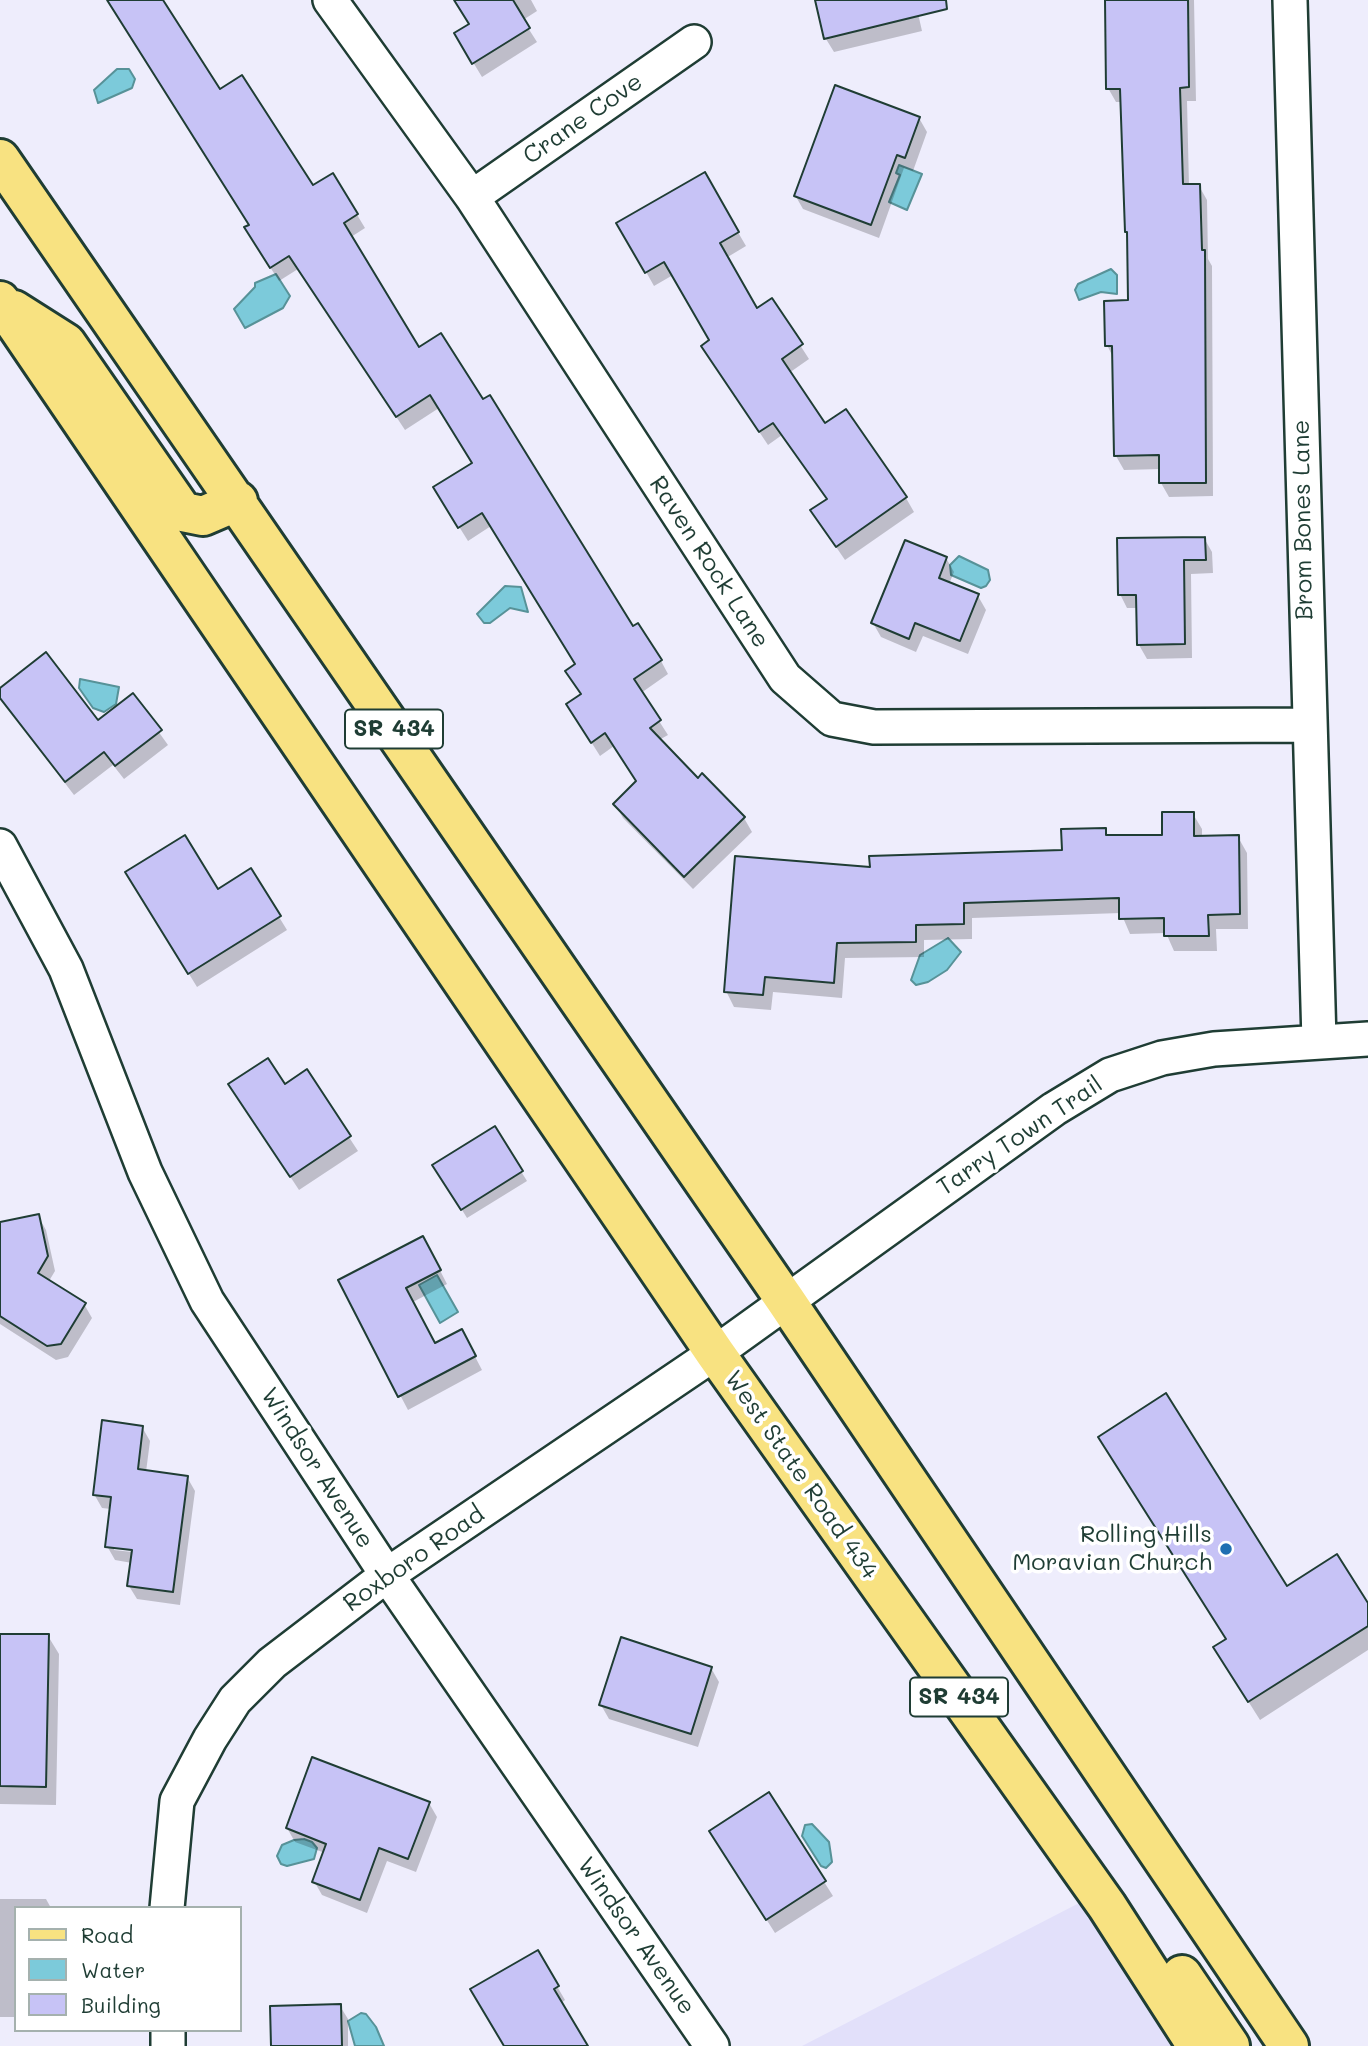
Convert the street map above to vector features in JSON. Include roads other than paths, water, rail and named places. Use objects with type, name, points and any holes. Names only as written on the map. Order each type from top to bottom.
[{"type":"main road","name":"SR 434","points":[[0,159],[238,501],[786,1301],[1289,2046]]},
{"type":"main road","points":[[0,301],[66,343],[183,512],[203,516],[238,501]]},
{"type":"main road","name":"West State Road 434","points":[[0,301],[410,900],[715,1353],[1107,1906],[1197,2046]]},
{"type":"main road","points":[[1107,1906],[1164,1949],[1230,2046]]},
{"type":"street","name":"Raven Rock Lane","points":[[330,0],[472,197],[785,678],[832,719],[874,727],[1309,725]]},
{"type":"street","name":"Brom Bones Lane","points":[[1290,0],[1319,1041]]},
{"type":"street","name":"Crane Cove","points":[[472,197],[694,42]]},
{"type":"street","name":"Windsor Avenue","points":[[0,846],[66,969],[145,1172],[207,1301],[387,1575],[712,2046]]},
{"type":"street","name":"Tarry Town Trail","points":[[786,1301],[1054,1109],[1110,1075],[1162,1058],[1214,1049],[1368,1039]]},
{"type":"street","name":"Roxboro Road","points":[[167,1906],[177,1801],[210,1739],[235,1700],[272,1663],[387,1575],[715,1353],[786,1301]]},
{"type":"water","points":[[117,69],[129,69],[135,79],[132,88],[98,103],[94,90]]},
{"type":"water","points":[[899,165],[922,174],[907,210],[889,202],[900,175],[896,173]]},
{"type":"water","points":[[1111,269],[1117,275],[1117,294],[1101,292],[1079,300],[1075,290],[1078,284]]},
{"type":"water","points":[[276,274],[290,296],[283,308],[245,328],[234,309],[255,287],[255,283]]},
{"type":"water","points":[[959,556],[988,570],[990,580],[986,586],[981,588],[951,575],[950,565]]},
{"type":"water","points":[[505,586],[521,587],[528,612],[510,608],[490,623],[484,623],[477,614]]},
{"type":"water","points":[[80,679],[119,687],[116,704],[104,712],[93,708],[79,688]]},
{"type":"water","points":[[948,938],[961,952],[947,970],[928,982],[916,985],[911,980],[920,955]]},
{"type":"water","points":[[437,1275],[458,1312],[440,1323],[419,1285]]},
{"type":"water","points":[[812,1824],[829,1842],[832,1862],[826,1868],[821,1866],[802,1836],[805,1825]]},
{"type":"water","points":[[304,1839],[317,1848],[314,1859],[287,1866],[281,1864],[277,1856],[282,1845]]},
{"type":"water","points":[[361,2013],[366,2014],[376,2027],[384,2046],[355,2046],[348,2021]]},
{"type":"place","name":"Rolling Hills Moravian Church","points":[[1226,1549]]}]
